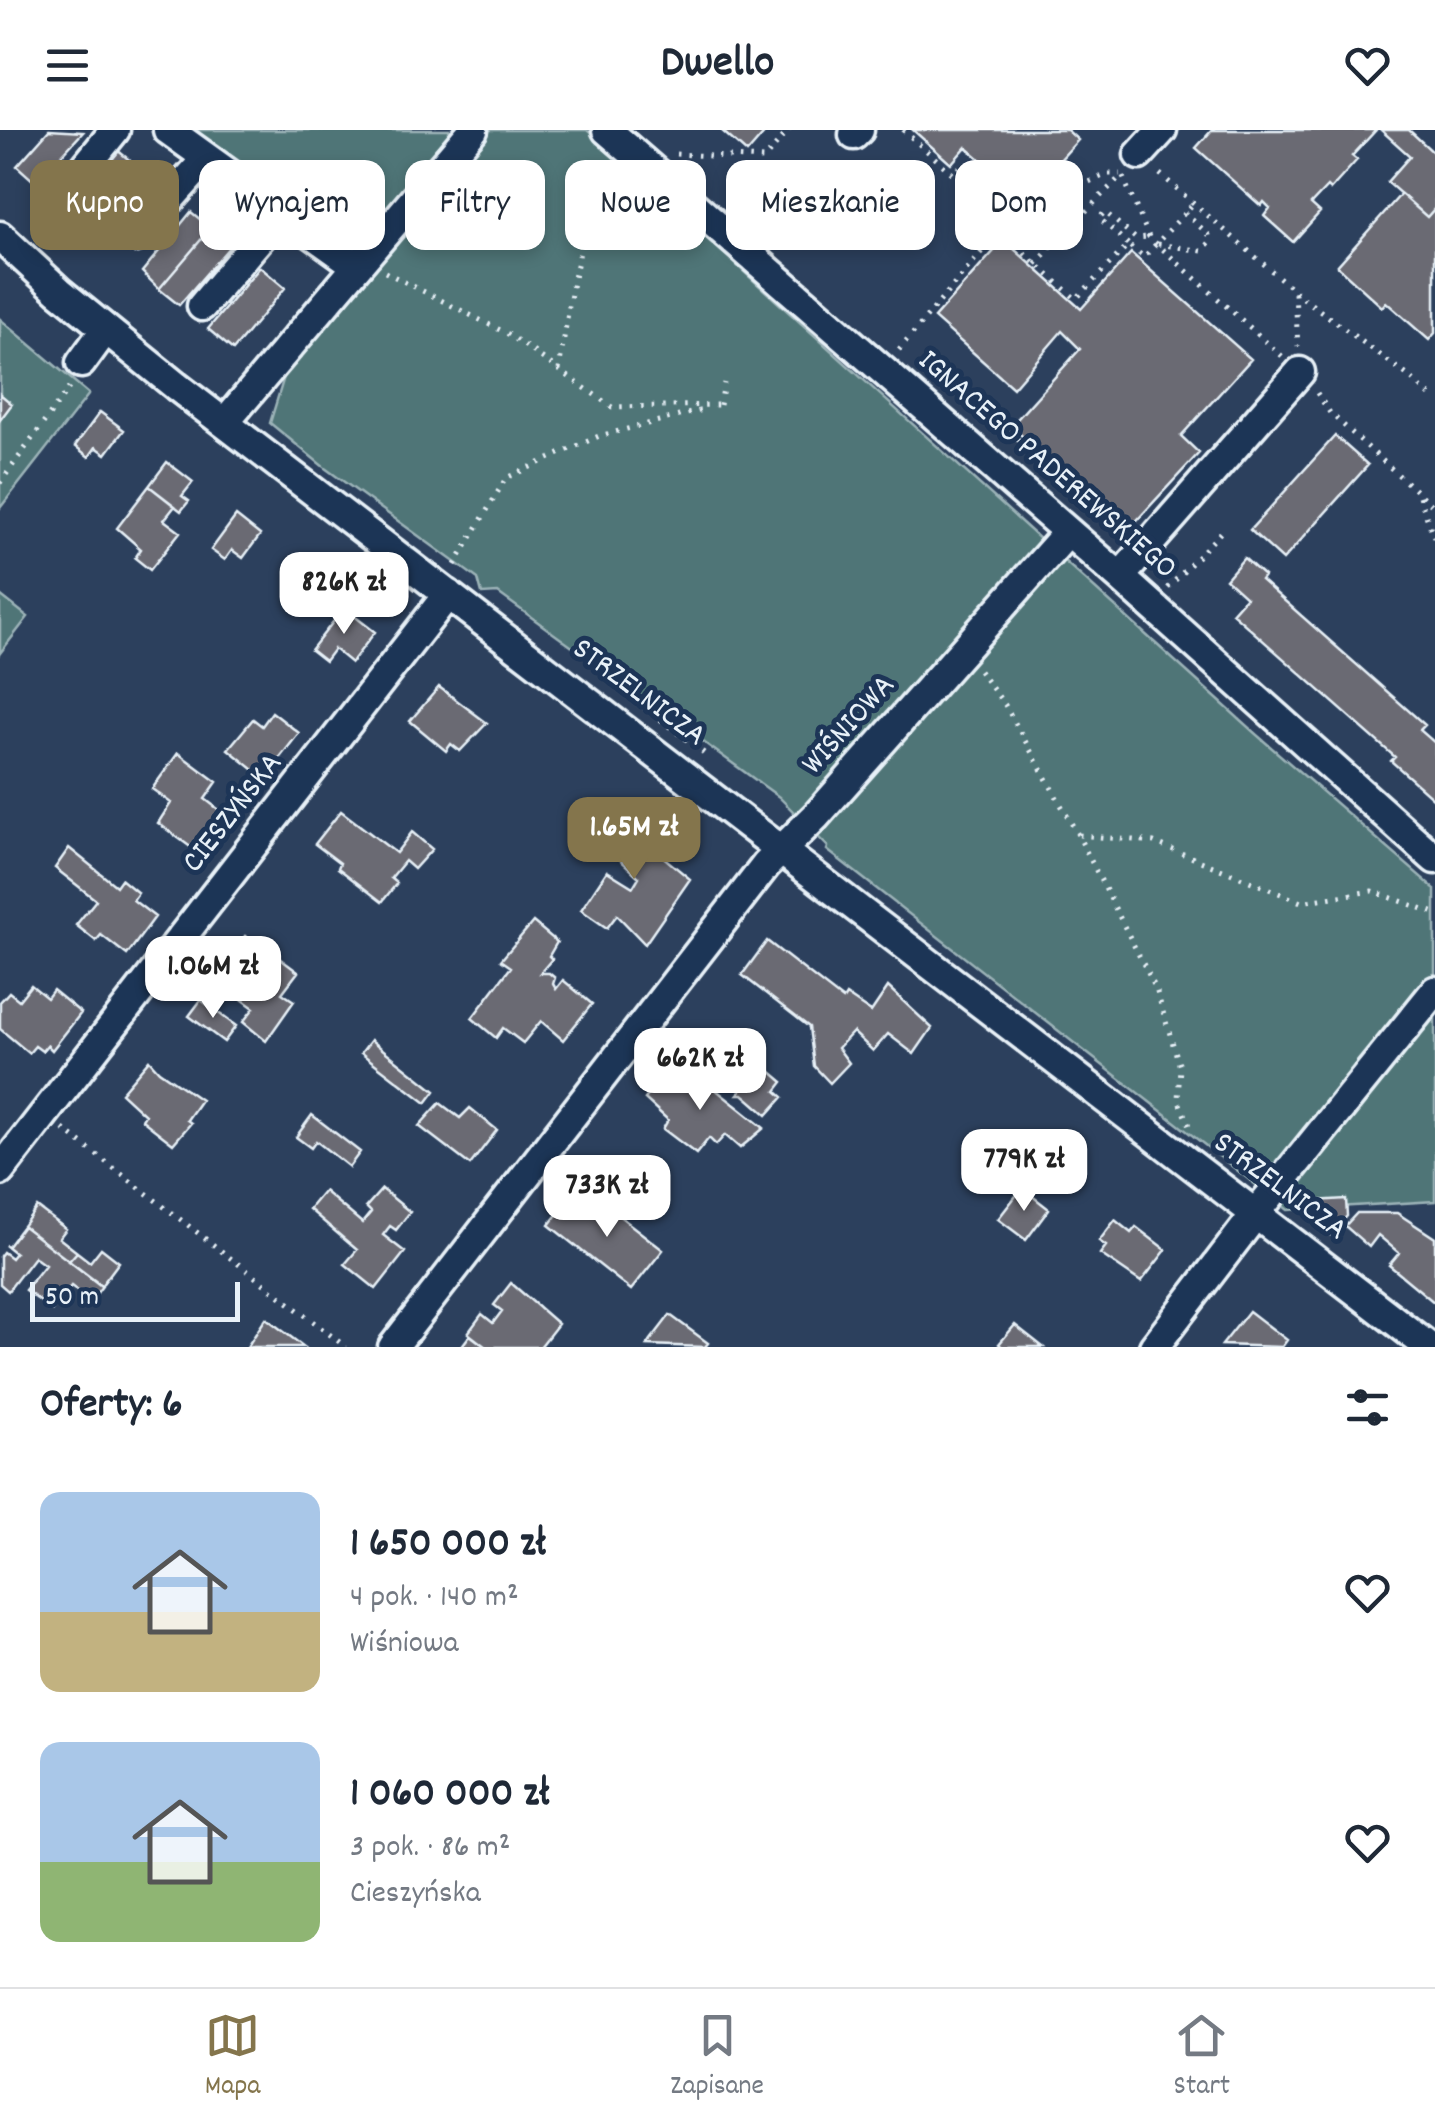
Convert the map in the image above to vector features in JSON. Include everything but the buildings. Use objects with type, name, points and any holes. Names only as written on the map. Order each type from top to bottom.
[{"type":"street","points":[[90,160],[114,130]]},
{"type":"street","points":[[168,130],[206,159],[179,189]]},
{"type":"street","points":[[225,422],[473,130]]},
{"type":"street","points":[[1131,165],[1162,130]]},
{"type":"street","name":"IGNACEGO PADEREWSKIEGO","points":[[600,138],[877,364],[1435,859]]},
{"type":"street","name":"STRZELNICZA","points":[[0,236],[105,330],[225,422],[449,583],[782,850],[1430,1347]]},
{"type":"street","points":[[202,306],[249,250]]},
{"type":"street","points":[[333,250],[357,266]]},
{"type":"street","points":[[80,363],[105,330]]},
{"type":"street","points":[[1120,577],[1300,366]]},
{"type":"street","name":"WIŚNIOWA","points":[[392,1347],[743,894],[1068,532]]},
{"type":"street","name":"CIESZYŃSKA","points":[[0,1171],[449,583]]},
{"type":"street","points":[[1154,1347],[1435,992]]},
{"type":"path","points":[[668,154],[764,159],[789,130]]},
{"type":"path","points":[[903,130],[952,174],[955,171]]},
{"type":"path","points":[[560,370],[572,287],[597,177],[600,138]]},
{"type":"path","points":[[1131,165],[1193,204],[1295,291],[1435,400]]},
{"type":"path","points":[[1083,184],[1131,165]]},
{"type":"path","points":[[1083,214],[1131,165]]},
{"type":"path","points":[[1131,165],[1149,237],[1300,366],[1330,413],[1435,508]]},
{"type":"path","points":[[1149,237],[1135,238],[1106,212],[1099,218],[1144,258],[1193,204]]},
{"type":"path","points":[[1156,244],[1202,251],[1210,242],[1209,234],[1184,212]]},
{"type":"path","points":[[1020,250],[1076,300],[1128,245]]},
{"type":"path","points":[[877,364],[894,356],[983,250]]},
{"type":"path","points":[[1036,264],[1049,250]]},
{"type":"path","points":[[357,266],[371,266],[508,334],[612,407],[720,406]]},
{"type":"path","points":[[1295,291],[1300,366]]},
{"type":"path","points":[[0,484],[60,404],[80,363]]},
{"type":"path","points":[[720,406],[724,384]]},
{"type":"path","points":[[449,583],[506,478],[598,436],[720,406]]},
{"type":"path","points":[[986,426],[994,418],[1058,476]]},
{"type":"path","points":[[1417,491],[1435,540]]},
{"type":"path","points":[[1166,591],[1221,532]]},
{"type":"path","points":[[972,662],[1005,705],[1078,835],[1164,1009],[1180,1067],[1178,1100],[1194,1138]]},
{"type":"path","points":[[1078,835],[1154,842],[1301,902],[1372,891],[1435,912]]},
{"type":"path","points":[[44,1114],[346,1347]]},
{"type":"green space","points":[[171,130],[587,130],[620,160],[565,160],[565,250],[706,250],[706,237],[1257,735],[1435,889],[1435,1201],[1288,1210],[827,850],[779,797],[498,593],[482,594],[478,579],[270,423],[288,364],[357,266],[335,250],[385,250],[385,160],[212,160]]},
{"type":"green space","points":[[0,319],[89,394],[0,508]]},
{"type":"green space","points":[[0,595],[28,617],[0,653]]}]
